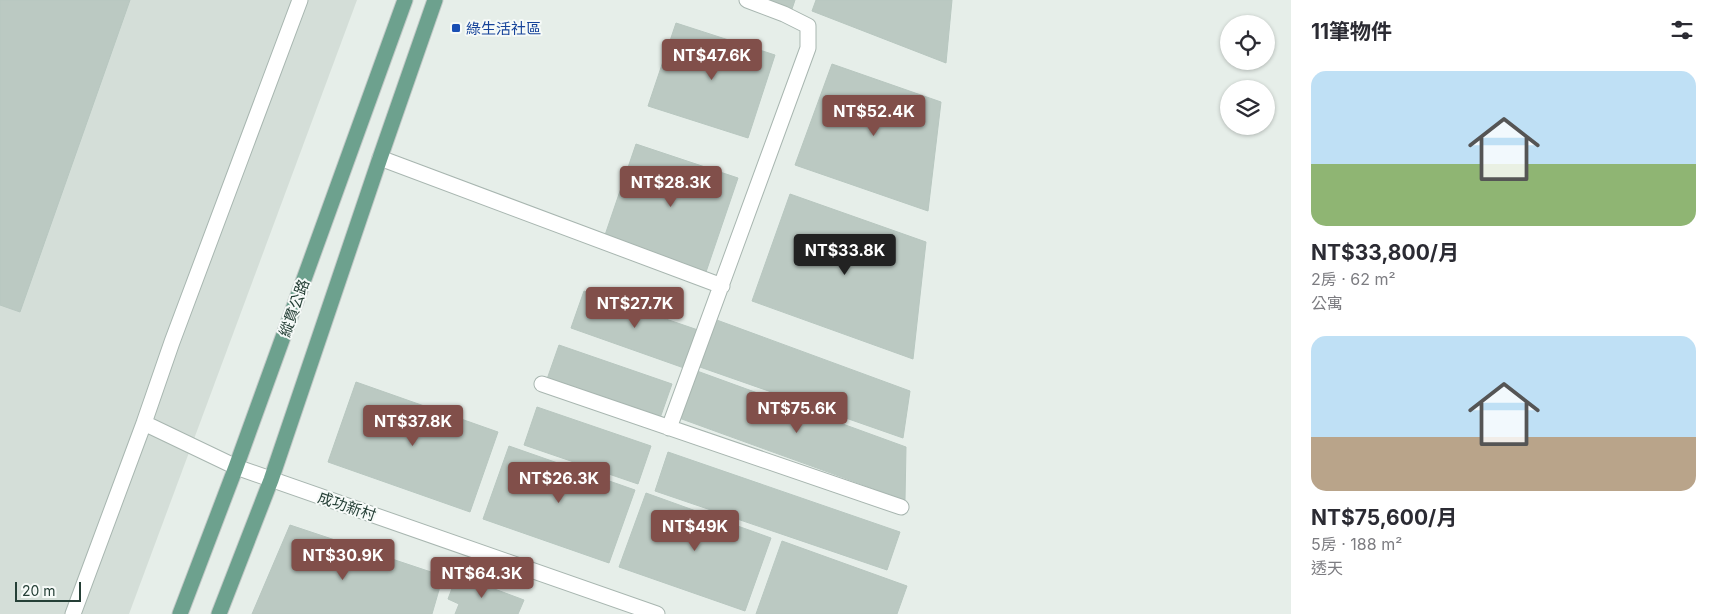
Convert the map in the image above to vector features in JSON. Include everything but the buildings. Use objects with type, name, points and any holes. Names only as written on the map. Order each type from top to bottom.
[{"type":"main road","name":"縱貫公路","points":[[180,614],[236,467],[405,0]]},
{"type":"main road","points":[[219,614],[271,480],[435,0]]},
{"type":"lane","points":[[73,614],[300,0]]},
{"type":"lane","points":[[669,428],[808,48],[808,26],[784,14],[747,0]]},
{"type":"lane","points":[[380,158],[722,286]]},
{"type":"lane","points":[[542,384],[901,507]]},
{"type":"lane","name":"成功新村","points":[[144,423],[236,467],[656,614]]},
{"type":"shaded area","points":[[0,0],[357,0],[129,614],[0,614]]},
{"type":"place","name":"綠生活社區","points":[[456,28]]}]
